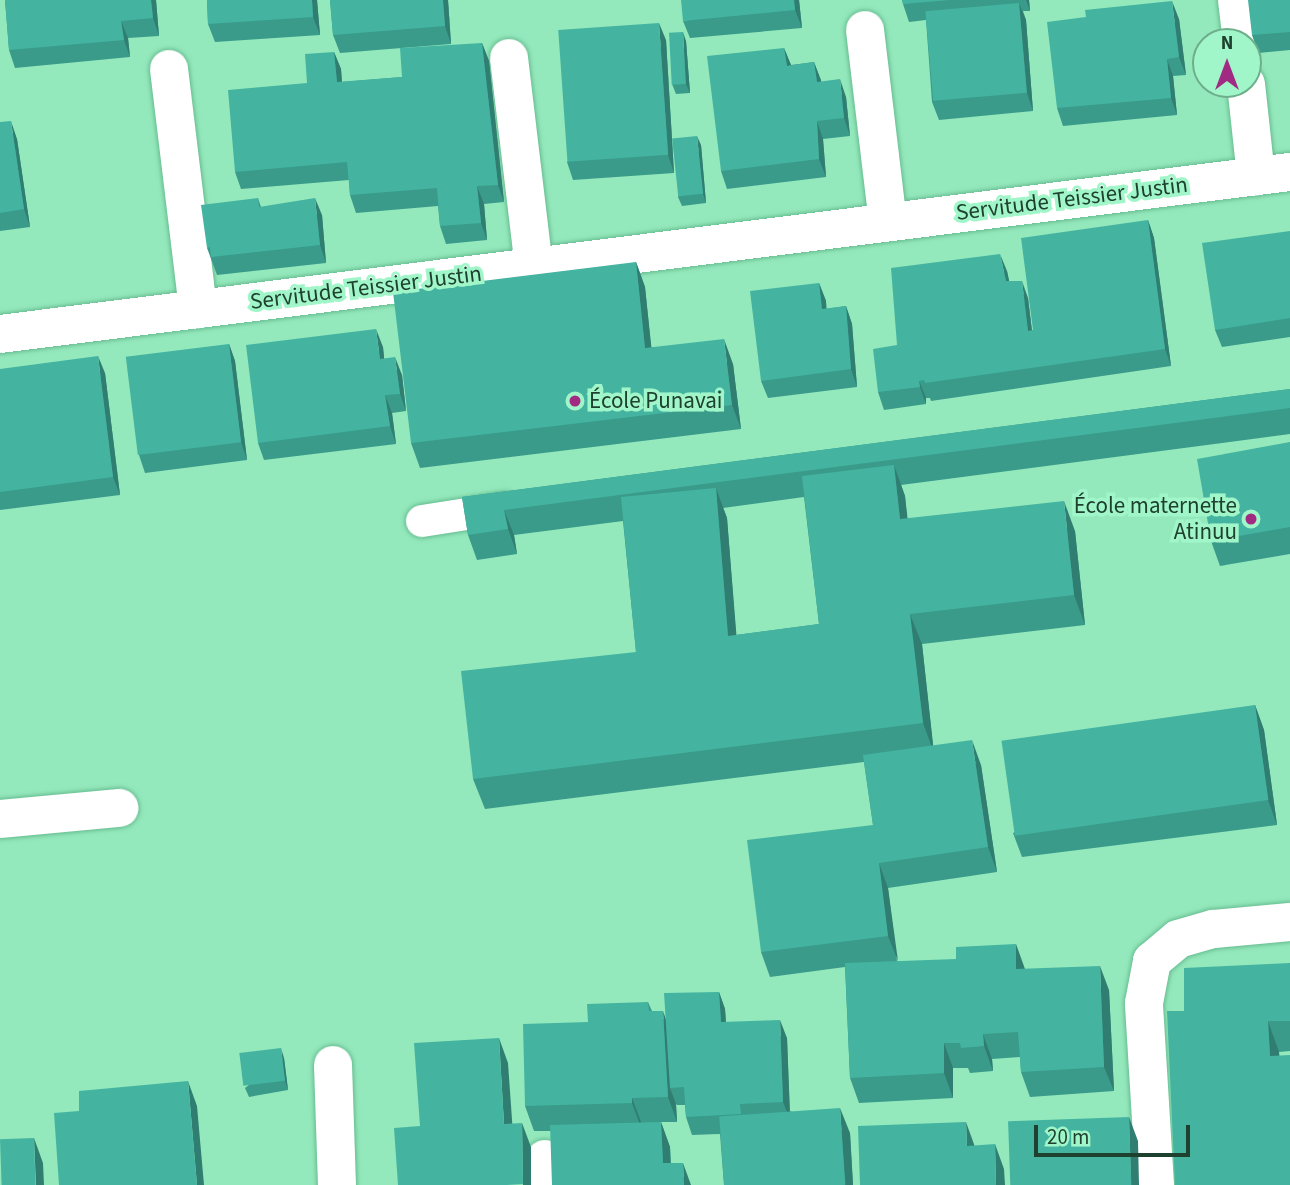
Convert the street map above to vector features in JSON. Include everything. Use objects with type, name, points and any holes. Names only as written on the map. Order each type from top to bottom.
[{"type":"street","points":[[1237,0],[1240,28]]},
{"type":"street","points":[[865,30],[888,222]]},
{"type":"street","points":[[509,58],[534,267]]},
{"type":"street","points":[[169,69],[198,309]]},
{"type":"street","name":"Servitude Teissier Justin","points":[[0,334],[1273,174],[1250,98]]},
{"type":"street","points":[[0,819],[119,808]]},
{"type":"street","points":[[1155,1185],[1144,1003],[1152,961],[1178,939],[1214,929],[1290,922]]},
{"type":"street","points":[[333,1065],[337,1185]]},
{"type":"lane","points":[[422,521],[530,505]]},
{"type":"building","points":[[5,0],[151,0],[153,18],[121,21],[124,40],[9,50]]},
{"type":"building","points":[[207,0],[312,0],[313,17],[208,24]]},
{"type":"building","points":[[330,0],[443,0],[445,26],[333,35]]},
{"type":"building","points":[[681,0],[794,0],[795,10],[683,21]]},
{"type":"building","points":[[902,0],[950,0],[903,4]]},
{"type":"building","points":[[1248,0],[1290,0],[1290,32],[1262,34],[1262,28],[1251,28]]},
{"type":"building","points":[[1172,1],[1179,57],[1167,59],[1171,98],[1057,108],[1047,22],[1086,17],[1085,10]]},
{"type":"building","points":[[1019,3],[1027,93],[933,101],[925,11]]},
{"type":"building","points":[[659,23],[668,155],[567,162],[558,30]]},
{"type":"building","points":[[683,32],[686,84],[672,85],[669,33]]},
{"type":"building","points":[[482,43],[498,185],[477,186],[481,223],[440,226],[437,188],[350,195],[347,162],[235,172],[228,90],[307,83],[305,54],[334,52],[337,82],[402,77],[400,48]]},
{"type":"building","points":[[784,48],[787,66],[814,62],[817,82],[840,79],[844,118],[817,121],[819,159],[721,171],[707,56]]},
{"type":"building","points":[[11,121],[24,209],[0,213],[0,122]]},
{"type":"building","points":[[697,136],[703,194],[678,196],[672,139]]},
{"type":"building","points":[[258,198],[259,207],[315,198],[320,245],[211,257],[210,247],[207,248],[201,205]]},
{"type":"building","points":[[1148,220],[1165,349],[925,383],[924,380],[919,381],[920,387],[878,392],[873,349],[897,345],[891,268],[1000,254],[1006,281],[1022,281],[1028,331],[1033,330],[1021,238]]},
{"type":"building","points":[[1290,231],[1290,318],[1215,330],[1202,243]]},
{"type":"building","name":"École Punavai","points":[[636,262],[645,348],[724,339],[732,405],[411,443],[393,292]]},
{"type":"building","points":[[819,283],[822,309],[846,306],[851,369],[761,381],[750,291]]},
{"type":"building","points":[[376,329],[380,359],[395,357],[400,394],[385,395],[390,426],[258,443],[246,345]]},
{"type":"building","points":[[229,344],[241,442],[138,455],[126,357]]},
{"type":"building","points":[[98,356],[113,477],[0,492],[0,369]]},
{"type":"building","points":[[1290,389],[1290,408],[504,510],[508,529],[468,535],[462,497]]},
{"type":"building","name":"École maternette Atinuu","points":[[1290,442],[1290,527],[1211,541],[1197,459]]},
{"type":"building","points":[[894,465],[900,519],[1064,501],[1074,595],[910,614],[923,723],[473,779],[461,671],[636,652],[621,497],[716,488],[728,636],[819,624],[802,476]]},
{"type":"building","points":[[1255,705],[1268,800],[1015,836],[1001,741]]},
{"type":"building","points":[[972,740],[988,847],[879,863],[888,936],[761,952],[747,840],[873,825],[863,755]]},
{"type":"building","points":[[1016,944],[1016,969],[1100,966],[1104,1067],[1021,1072],[1018,1032],[983,1034],[984,1046],[961,1048],[960,1043],[944,1043],[944,1073],[850,1078],[845,963],[956,959],[956,947]]},
{"type":"building","points":[[1290,963],[1290,1021],[1268,1021],[1270,1056],[1290,1055],[1290,1185],[1175,1185],[1167,1011],[1184,1011],[1184,968]]},
{"type":"building","points":[[719,992],[721,1022],[780,1020],[783,1102],[740,1104],[741,1114],[686,1117],[684,1087],[670,1088],[664,993]]},
{"type":"building","points":[[648,1002],[649,1011],[663,1011],[668,1097],[632,1098],[632,1103],[525,1106],[523,1024],[588,1022],[587,1004]]},
{"type":"building","points":[[499,1038],[504,1124],[522,1123],[523,1184],[398,1185],[394,1128],[420,1126],[414,1043]]},
{"type":"building","points":[[281,1048],[285,1081],[243,1086],[239,1053]]},
{"type":"building","points":[[188,1081],[197,1185],[59,1185],[54,1113],[79,1111],[79,1091]]},
{"type":"building","points":[[840,1108],[845,1185],[724,1185],[719,1116]]},
{"type":"building","points":[[1129,1117],[1131,1185],[1010,1185],[1008,1121]]},
{"type":"building","points":[[661,1122],[663,1163],[683,1163],[684,1185],[552,1185],[550,1125]]},
{"type":"building","points":[[966,1122],[967,1146],[995,1144],[996,1185],[860,1185],[858,1126]]},
{"type":"building","points":[[34,1138],[36,1185],[2,1185],[0,1139]]},
{"type":"place","name":"École Punavai","points":[[575,401]]},
{"type":"place","name":"École maternette Atinuu","points":[[1251,519]]}]
